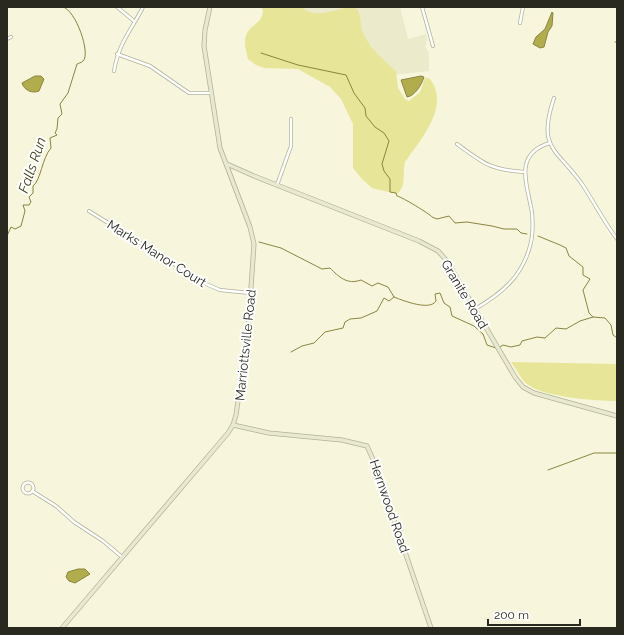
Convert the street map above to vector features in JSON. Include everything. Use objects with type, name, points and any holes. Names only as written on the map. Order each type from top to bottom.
[{"type":"street","points":[[117,7],[134,21]]},
{"type":"street","points":[[114,71],[124,38],[143,7]]},
{"type":"street","name":"Marriottsville Road","points":[[62,628],[233,426],[242,384],[254,244],[250,227],[220,148],[204,42],[210,7]]},
{"type":"street","points":[[422,7],[433,46]]},
{"type":"street","points":[[520,23],[523,7]]},
{"type":"street","points":[[118,54],[150,66],[189,93],[211,93]]},
{"type":"street","points":[[554,98],[548,122],[550,142],[556,154],[582,184],[617,239]]},
{"type":"street","points":[[277,185],[290,146],[291,119]]},
{"type":"street","points":[[475,309],[493,298],[506,287],[518,274],[527,256],[532,239],[532,222],[526,188],[525,172],[528,162],[534,152],[550,142]]},
{"type":"street","points":[[457,144],[480,162],[492,168],[525,172]]},
{"type":"street","name":"Granite Road","points":[[226,164],[432,247],[447,261],[515,377],[523,387],[543,396],[617,416]]},
{"type":"street","name":"Marks Manor Court","points":[[89,211],[206,284],[220,290],[251,293]]},
{"type":"street","name":"Hernwood Road","points":[[233,426],[269,433],[341,440],[367,446],[375,464],[431,628]]},
{"type":"street","points":[[32,491],[31,484],[27,482],[23,484],[22,488],[25,492],[28,493],[32,491],[56,506],[70,519],[122,557]]},
{"type":"shaded area","points":[[260,7],[302,7],[315,13],[330,12],[350,7],[355,8],[359,12],[362,31],[368,43],[381,58],[396,71],[398,88],[405,99],[409,101],[420,92],[425,78],[429,78],[435,88],[437,99],[435,111],[425,133],[405,162],[402,187],[397,194],[372,188],[353,168],[353,124],[341,99],[330,87],[298,69],[264,68],[256,65],[248,59],[245,39],[249,30],[259,21],[263,14],[263,10]]},
{"type":"shaded area","points":[[293,7],[400,7],[408,39],[426,34],[427,40],[425,47],[429,53],[429,71],[392,75]]},
{"type":"shaded area","points":[[552,12],[552,26],[548,32],[544,47],[540,48],[533,44],[536,37],[545,29]]},
{"type":"shaded area","points":[[35,76],[41,76],[44,79],[39,91],[31,92],[25,88],[22,83]]},
{"type":"shaded area","points":[[421,76],[424,77],[420,86],[413,94],[407,97],[401,80]]},
{"type":"shaded area","points":[[511,362],[617,364],[617,401],[572,398],[538,390],[524,382]]},
{"type":"shaded area","points":[[78,569],[85,569],[90,574],[75,583],[69,581],[66,577],[68,572]]},
{"type":"waterway","name":"Falls Run","points":[[7,236],[11,227],[15,229],[21,226],[25,211],[23,205],[29,205],[31,202],[29,197],[33,193],[33,186],[38,179],[48,152],[51,148],[50,138],[57,135],[55,133],[58,118],[62,114],[60,104],[68,93],[77,64],[81,63],[85,57],[84,42],[81,32],[73,16],[63,7]]},
{"type":"waterway","points":[[261,53],[298,65],[346,75],[354,93],[365,108],[366,116],[375,127],[384,133],[389,141],[382,164],[384,171],[390,179],[390,192],[396,193],[397,196],[410,202],[437,219],[449,216],[455,223],[467,222],[504,229],[517,229],[521,233],[527,234]]},
{"type":"waterway","points":[[538,236],[566,248],[569,256],[583,267],[583,275],[590,279],[583,290],[589,313],[593,317],[605,318],[611,325],[613,335],[617,338]]},
{"type":"waterway","points":[[259,242],[281,248],[322,269],[330,268],[347,281],[352,282],[361,280],[372,286],[378,283],[388,287],[394,297],[410,303],[423,305],[433,304],[436,301],[435,294],[440,293],[444,303],[450,307],[452,316],[474,326],[483,334],[487,345],[496,348]]},
{"type":"waterway","points":[[291,352],[302,346],[314,343],[325,332],[343,328],[345,322],[350,319],[361,318],[377,311],[384,298],[389,301],[394,297]]},
{"type":"waterway","points":[[500,347],[503,345],[511,347],[520,345],[522,341],[537,337],[545,338],[556,328],[566,329],[580,321],[593,317]]},
{"type":"waterway","points":[[548,470],[594,453],[617,453]]}]
